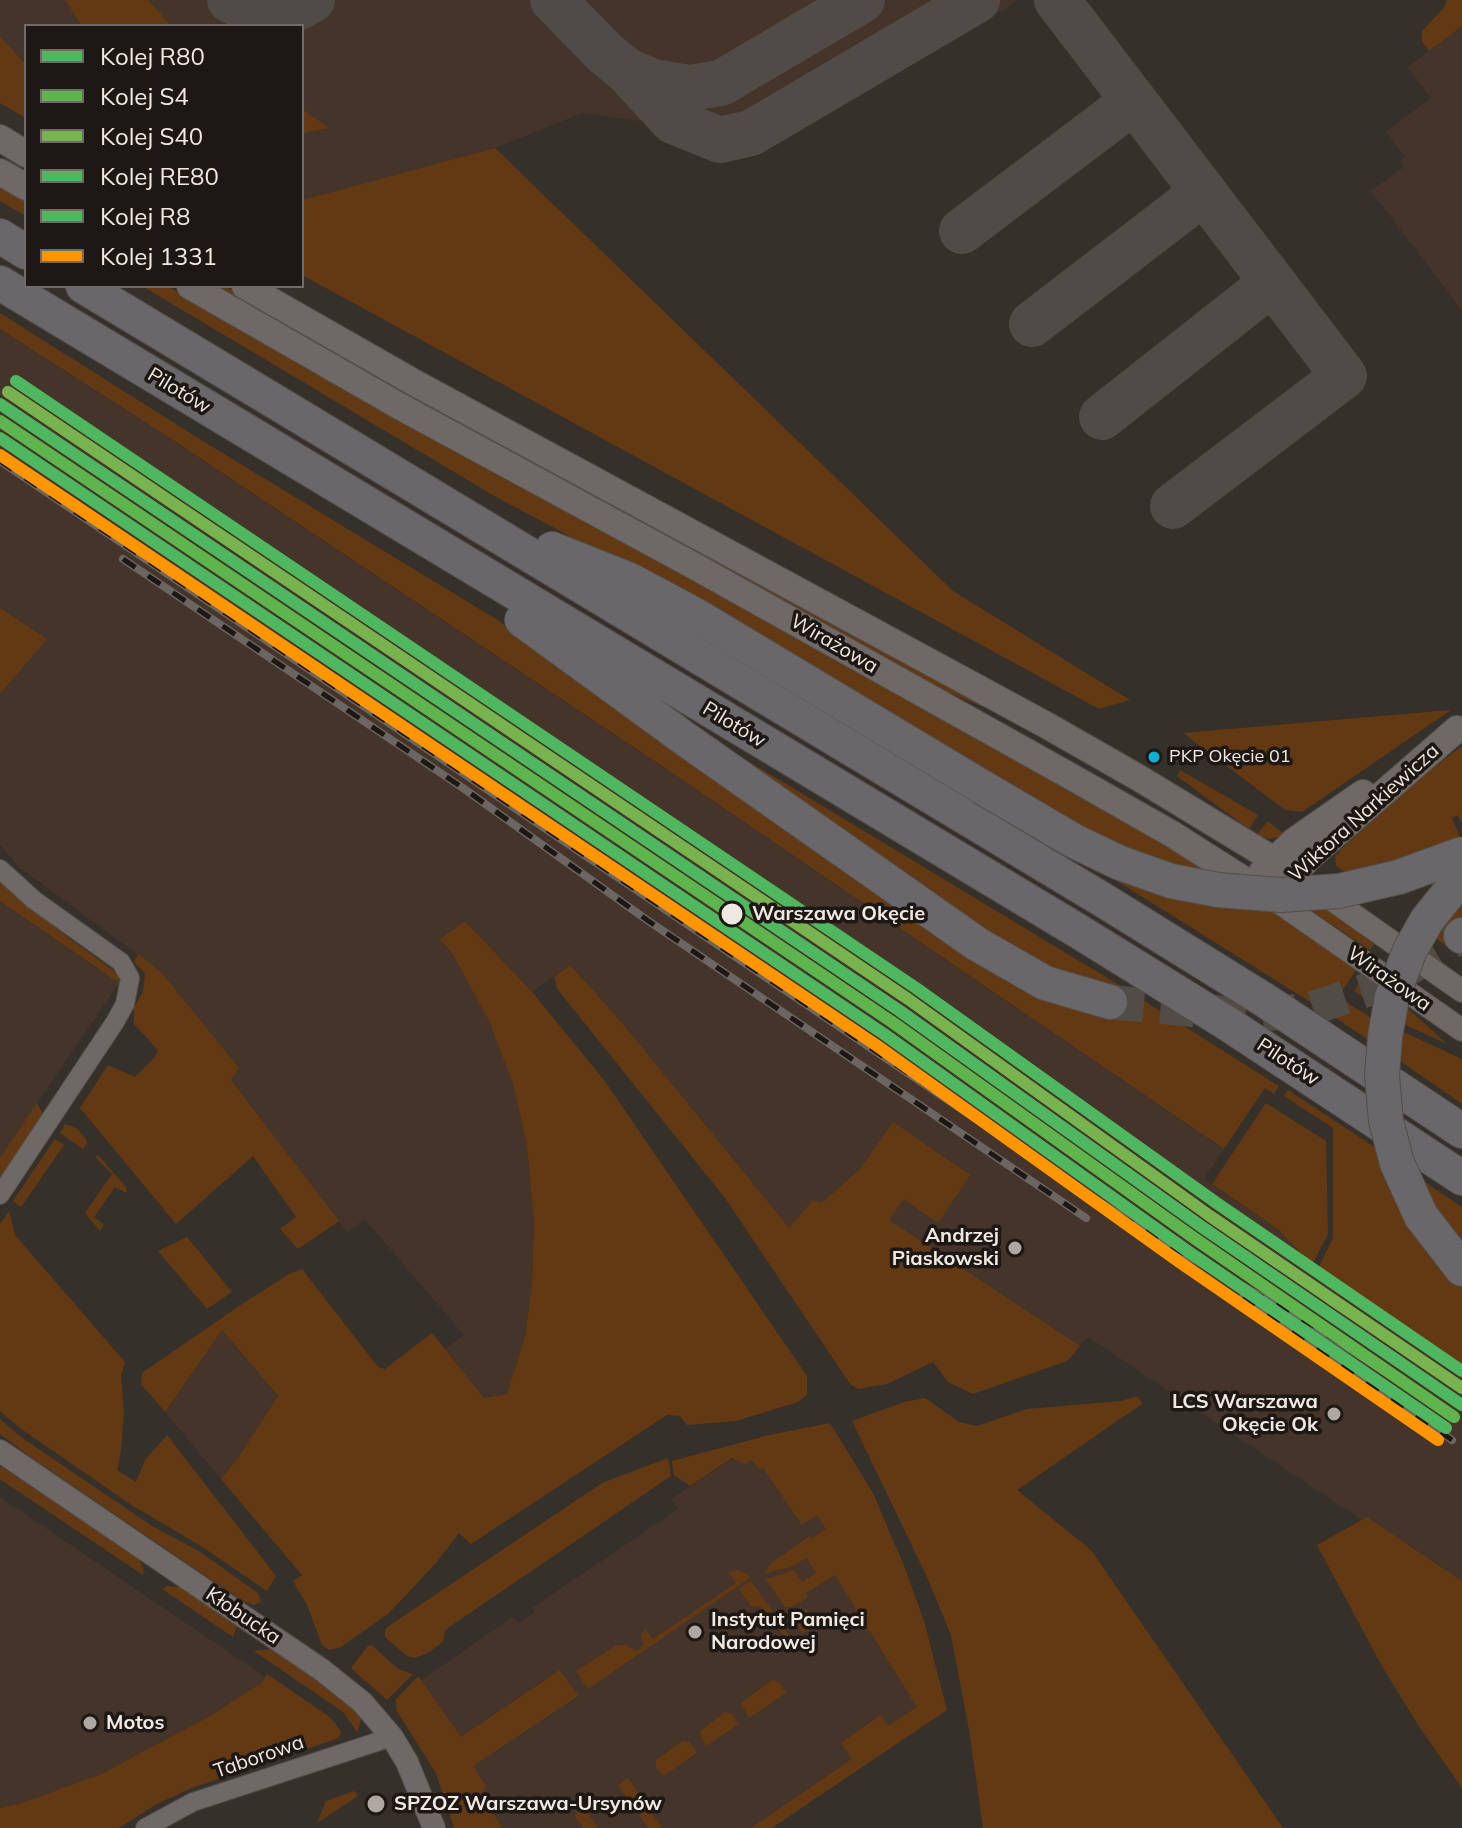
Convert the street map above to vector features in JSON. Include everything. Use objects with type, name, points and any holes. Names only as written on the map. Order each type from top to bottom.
[{"type":"highway","points":[[0,236],[24,251]]},
{"type":"highway","name":"Pilotów","points":[[0,283],[1225,1022],[1462,1178]]},
{"type":"highway","name":"Pilotów","points":[[86,288],[1130,917],[1303,1025],[1462,1131]]},
{"type":"highway","points":[[455,510],[630,580],[770,658],[1095,852],[1158,877],[1207,889],[1281,895],[1328,892],[1461,866]]},
{"type":"highway","points":[[444,551],[471,583],[960,933],[1035,978],[1070,992],[1110,1002]]},
{"type":"highway","points":[[1461,866],[1406,959],[1392,997],[1382,1084],[1389,1136],[1403,1179],[1421,1216],[1462,1269]]},
{"type":"main road","points":[[0,138],[24,153]]},
{"type":"main road","points":[[0,172],[24,186]]},
{"type":"main road","name":"Wirażowa","points":[[193,288],[401,407],[1084,784],[1172,834],[1261,891]]},
{"type":"main road","name":"Wirażowa","points":[[249,288],[415,383],[1048,726],[1284,867]]},
{"type":"main road","name":"Wiktora Narkiewicza","points":[[1261,891],[1284,867],[1460,727]]},
{"type":"street","name":"Wirażowa","points":[[1284,867],[1462,991]]},
{"type":"street","points":[[0,869],[34,900],[121,962],[130,978],[125,1004],[115,1022],[0,1195]]},
{"type":"street","name":"Wirażowa","points":[[1261,891],[1462,1030]]},
{"type":"street","name":"Kłobucka","points":[[0,1451],[322,1670],[362,1702],[392,1737],[417,1780],[434,1828]]},
{"type":"street","name":"Taborowa","points":[[145,1828],[193,1802],[392,1737]]},
{"type":"shaded area","points":[[0,0],[1017,0],[1005,9],[755,137],[582,113],[495,148],[304,199],[304,24],[24,24],[24,62],[0,37]]},
{"type":"shaded area","points":[[65,0],[148,0],[169,24],[81,24]]},
{"type":"shaded area","points":[[1447,0],[1462,0],[1462,26],[1429,51],[1422,42],[1422,31],[1443,9]]},
{"type":"shaded area","points":[[1462,26],[1462,311],[1371,191],[1404,167],[1400,161],[1405,157],[1386,132],[1431,98],[1408,67]]},
{"type":"shaded area","points":[[0,37],[24,62],[24,117],[0,103]]},
{"type":"shaded area","points":[[304,110],[329,128],[304,133]]},
{"type":"shaded area","points":[[495,148],[953,591],[1130,700],[1099,709],[304,276],[304,199]]},
{"type":"shaded area","points":[[0,185],[24,200],[24,215],[0,201]]},
{"type":"shaded area","points":[[145,288],[170,288],[296,363],[852,666],[1093,802],[1218,876],[1218,879],[1103,844],[694,602],[496,497]]},
{"type":"shaded area","points":[[217,288],[228,288],[985,705],[983,707],[931,685],[418,403]]},
{"type":"shaded area","points":[[0,313],[206,443],[496,619],[604,695],[1016,954],[715,741],[1119,985],[1279,1086],[1274,1094],[1265,1088],[1224,1149],[671,772],[167,436],[0,329]]},
{"type":"shaded area","points":[[0,329],[167,436],[671,772],[1224,1149],[1204,1179],[1278,1229],[1317,1271],[1462,1367],[1462,1581],[1367,1517],[1362,1520],[1339,1505],[1088,1337],[1067,1361],[973,1394],[948,1382],[933,1361],[789,1229],[570,965],[532,992],[465,921],[440,939],[452,953],[489,1021],[513,1084],[527,1146],[534,1220],[532,1285],[525,1337],[507,1394],[484,1398],[445,1349],[464,1335],[368,1223],[363,1220],[347,1232],[231,1080],[161,972],[19,867],[0,845],[0,694],[46,639],[0,608]]},
{"type":"shaded area","points":[[0,608],[47,639],[0,694]]},
{"type":"shaded area","points":[[1451,710],[1302,812],[1285,810],[1183,733]]},
{"type":"shaded area","points":[[1462,746],[1462,823],[1457,815],[1452,818],[1462,842],[1353,877],[1336,866],[1335,857],[1341,849],[1423,776]]},
{"type":"shaded area","points":[[1180,770],[1258,815],[1249,829],[1177,776]]},
{"type":"shaded area","points":[[1268,821],[1285,835],[1270,839],[1259,836],[1258,833]]},
{"type":"shaded area","points":[[1085,861],[1266,907],[1356,970],[1343,990],[1340,983],[1329,987],[1334,1003],[1328,1013]]},
{"type":"shaded area","points":[[0,881],[58,930],[118,974],[119,983],[0,901]]},
{"type":"shaded area","points":[[1462,897],[1462,917],[1450,926],[1462,943],[1462,957],[1432,936]]},
{"type":"shaded area","points":[[0,901],[119,983],[0,1158]]},
{"type":"shaded area","points":[[1317,902],[1374,944],[1370,950],[1300,903]]},
{"type":"shaded area","points":[[465,921],[532,992],[604,1080],[807,1376],[807,1395],[798,1402],[736,1421],[687,1425],[680,1416],[667,1415],[471,1544],[459,1533],[436,1563],[388,1614],[341,1647],[329,1650],[322,1645],[307,1605],[293,1581],[302,1575],[221,1479],[278,1396],[222,1330],[165,1412],[141,1384],[142,1373],[242,1304],[302,1269],[378,1367],[385,1369],[432,1333],[484,1398],[507,1394],[525,1337],[532,1285],[534,1220],[527,1146],[513,1084],[489,1021],[452,953],[440,939]]},
{"type":"shaded area","points":[[138,954],[161,972],[239,1068],[231,1080],[339,1221],[298,1249],[280,1229],[296,1217],[253,1156],[176,1224],[80,1108],[108,1065],[135,1077],[158,1050],[134,1024],[134,1007],[143,992],[145,973],[134,962]]},
{"type":"shaded area","points":[[570,965],[623,1024],[789,1228],[813,1200],[822,1203],[861,1168],[893,1122],[970,1175],[938,1223],[904,1199],[889,1220],[1080,1346],[1067,1361],[973,1394],[948,1382],[933,1362],[887,1384],[858,1389],[850,1384],[725,1198],[558,990],[554,977]]},
{"type":"shaded area","points":[[1364,976],[1381,989],[1377,1007],[1354,991]]},
{"type":"shaded area","points":[[1346,1002],[1374,1020],[1370,1041],[1336,1018]]},
{"type":"shaded area","points":[[1403,1004],[1445,1042],[1445,1043],[1399,1022]]},
{"type":"shaded area","points":[[1397,1029],[1462,1059],[1462,1104],[1393,1056]]},
{"type":"shaded area","points":[[1288,1090],[1379,1150],[1462,1285],[1462,1367],[1317,1271],[1333,1238],[1333,1128],[1284,1096]]},
{"type":"shaded area","points":[[37,1103],[43,1115],[0,1181],[0,1158]]},
{"type":"shaded area","points":[[1266,1103],[1326,1141],[1328,1234],[1312,1265],[1278,1229],[1212,1184]]},
{"type":"shaded area","points":[[65,1124],[76,1128],[86,1139],[83,1149],[60,1133]]},
{"type":"shaded area","points":[[55,1139],[64,1145],[21,1207],[13,1201]]},
{"type":"shaded area","points":[[98,1155],[127,1191],[115,1187],[94,1217],[104,1225],[100,1231],[85,1213],[112,1174],[95,1157]]},
{"type":"shaded area","points":[[1413,1174],[1462,1207],[1462,1248]]},
{"type":"shaded area","points":[[9,1211],[15,1235],[125,1362],[121,1376],[124,1413],[117,1470],[136,1482],[145,1460],[167,1435],[276,1576],[267,1591],[201,1546],[133,1506],[0,1411],[0,1224]]},
{"type":"shaded area","points":[[187,1237],[232,1292],[207,1309],[158,1251]]},
{"type":"shaded area","points":[[222,1330],[278,1397],[221,1479],[165,1412]]},
{"type":"shaded area","points":[[1138,1396],[1142,1404],[1017,1490],[1091,1550],[1283,1828],[983,1828],[951,1635],[927,1577],[852,1421],[904,1402],[925,1398],[959,1422],[977,1426],[1027,1409],[1121,1401]]},
{"type":"shaded area","points":[[0,1419],[18,1435],[152,1526],[197,1550],[258,1593],[261,1602],[254,1605],[243,1601],[28,1455],[0,1434]]},
{"type":"shaded area","points":[[830,1423],[873,1493],[905,1568],[924,1621],[947,1710],[772,1828],[751,1828],[852,1759],[841,1743],[881,1715],[888,1726],[917,1707],[835,1575],[806,1593],[808,1597],[792,1607],[785,1607],[766,1579],[794,1570],[802,1582],[816,1573],[807,1558],[788,1568],[765,1573],[771,1563],[810,1536],[811,1539],[826,1529],[817,1515],[802,1525],[763,1468],[760,1470],[752,1460],[745,1464],[732,1458],[690,1486],[674,1475],[672,1461],[769,1435]]},
{"type":"shaded area","name":"Instytut Pamięci Narodowej","points":[[747,1449],[804,1488],[906,1641],[923,1708],[772,1828],[485,1828],[419,1682],[512,1617],[519,1623],[534,1612],[532,1608],[678,1509],[671,1499]]},
{"type":"shaded area","points":[[668,1458],[671,1476],[445,1630],[443,1642],[426,1654],[415,1658],[407,1656],[385,1637],[385,1630],[390,1625],[602,1483]]},
{"type":"shaded area","points":[[0,1466],[139,1559],[143,1575],[0,1479]]},
{"type":"shaded area","points":[[0,1497],[264,1676],[261,1683],[210,1716],[101,1774],[0,1808]]},
{"type":"shaded area","points":[[1367,1517],[1462,1581],[1462,1788],[1383,1668],[1317,1545]]},
{"type":"shaded area","points":[[737,1570],[750,1578],[588,1689],[576,1671],[617,1645],[626,1645],[636,1651],[644,1645],[641,1636],[645,1629],[653,1639],[736,1583],[729,1572]]},
{"type":"shaded area","points":[[751,1581],[789,1635],[788,1640],[761,1607],[751,1606],[739,1589]]},
{"type":"shaded area","points":[[180,1587],[237,1626],[233,1637],[162,1589]]},
{"type":"shaded area","points":[[806,1609],[817,1627],[802,1633],[794,1619]]},
{"type":"shaded area","points":[[372,1645],[398,1669],[413,1674],[387,1700],[351,1668]]},
{"type":"shaded area","points":[[271,1649],[296,1664],[357,1712],[361,1720],[357,1732],[343,1712],[254,1651]]},
{"type":"shaded area","points":[[560,1670],[578,1696],[473,1766],[486,1786],[482,1795],[502,1828],[454,1828],[436,1773],[396,1710],[396,1699],[418,1676],[461,1737]]},
{"type":"shaded area","points":[[267,1674],[331,1718],[341,1732],[339,1738],[189,1789],[155,1805],[119,1828],[0,1828],[0,1808],[101,1774],[210,1716],[261,1683]]},
{"type":"shaded area","points":[[772,1680],[779,1682],[786,1693],[749,1718],[741,1703]]},
{"type":"shaded area","points":[[725,1712],[732,1714],[739,1724],[706,1746],[699,1732]]},
{"type":"shaded area","points":[[683,1741],[690,1742],[697,1753],[663,1776],[656,1767],[656,1760]]},
{"type":"shaded area","points":[[628,1778],[662,1828],[648,1828],[618,1785]]},
{"type":"shaded area","points":[[354,1791],[358,1796],[317,1823],[326,1801]]},
{"type":"shaded area","points":[[584,1808],[598,1828],[583,1828],[574,1815]]},
{"type":"taxiway","points":[[230,0],[242,6],[289,12],[312,0]]},
{"type":"taxiway","points":[[553,0],[627,71],[653,82],[689,88],[721,83],[862,0]]},
{"type":"taxiway","points":[[627,71],[673,121],[720,140],[751,133],[977,0]]},
{"type":"taxiway","points":[[1057,0],[1344,376],[1173,506]]},
{"type":"taxiway","points":[[962,231],[1134,101]]},
{"type":"taxiway","points":[[1032,324],[1204,192]]},
{"type":"taxiway","points":[[1102,417],[1272,283]]},
{"type":"tunnel","points":[[1110,1002],[1254,1016],[1310,1009],[1382,985],[1461,936]]},
{"type":"railway","points":[[0,461],[1099,1202],[1158,1239],[1314,1326],[1382,1370]]},
{"type":"railway","points":[[123,559],[463,788],[647,920],[1086,1218]]},
{"type":"railway","points":[[1242,1298],[1452,1440]]},
{"type":"railway","points":[[1330,1301],[1462,1387]]},
{"type":"rail line","name":"R8","points":[[16,381],[916,988],[1218,1204],[1462,1371]]},
{"type":"rail line","name":"S40","points":[[8,392],[908,999],[1210,1216],[1462,1388]]},
{"type":"rail line","name":"R80","points":[[0,404],[900,1011],[1202,1227],[1462,1405]]},
{"type":"rail line","name":"S4","points":[[0,421],[892,1022],[1194,1238],[1454,1417]]},
{"type":"rail line","name":"RE80","points":[[0,438],[884,1034],[1186,1250],[1446,1428]]},
{"type":"rail line","name":"1331","points":[[0,455],[876,1045],[1178,1261],[1438,1440]]},
{"type":"place","name":"PKP Okęcie 01","points":[[1154,757]]},
{"type":"place","name":"Warszawa Okęcie","points":[[732,914]]},
{"type":"place","name":"Andrzej Piaskowski","points":[[1015,1248]]},
{"type":"place","name":"LCS Warszawa Okęcie Ok","points":[[1334,1414]]},
{"type":"place","name":"Instytut Pamięci Narodowej","points":[[695,1632]]},
{"type":"place","name":"Motos","points":[[90,1723]]},
{"type":"place","name":"SPZOZ Warszawa-Ursynów","points":[[376,1804]]}]
